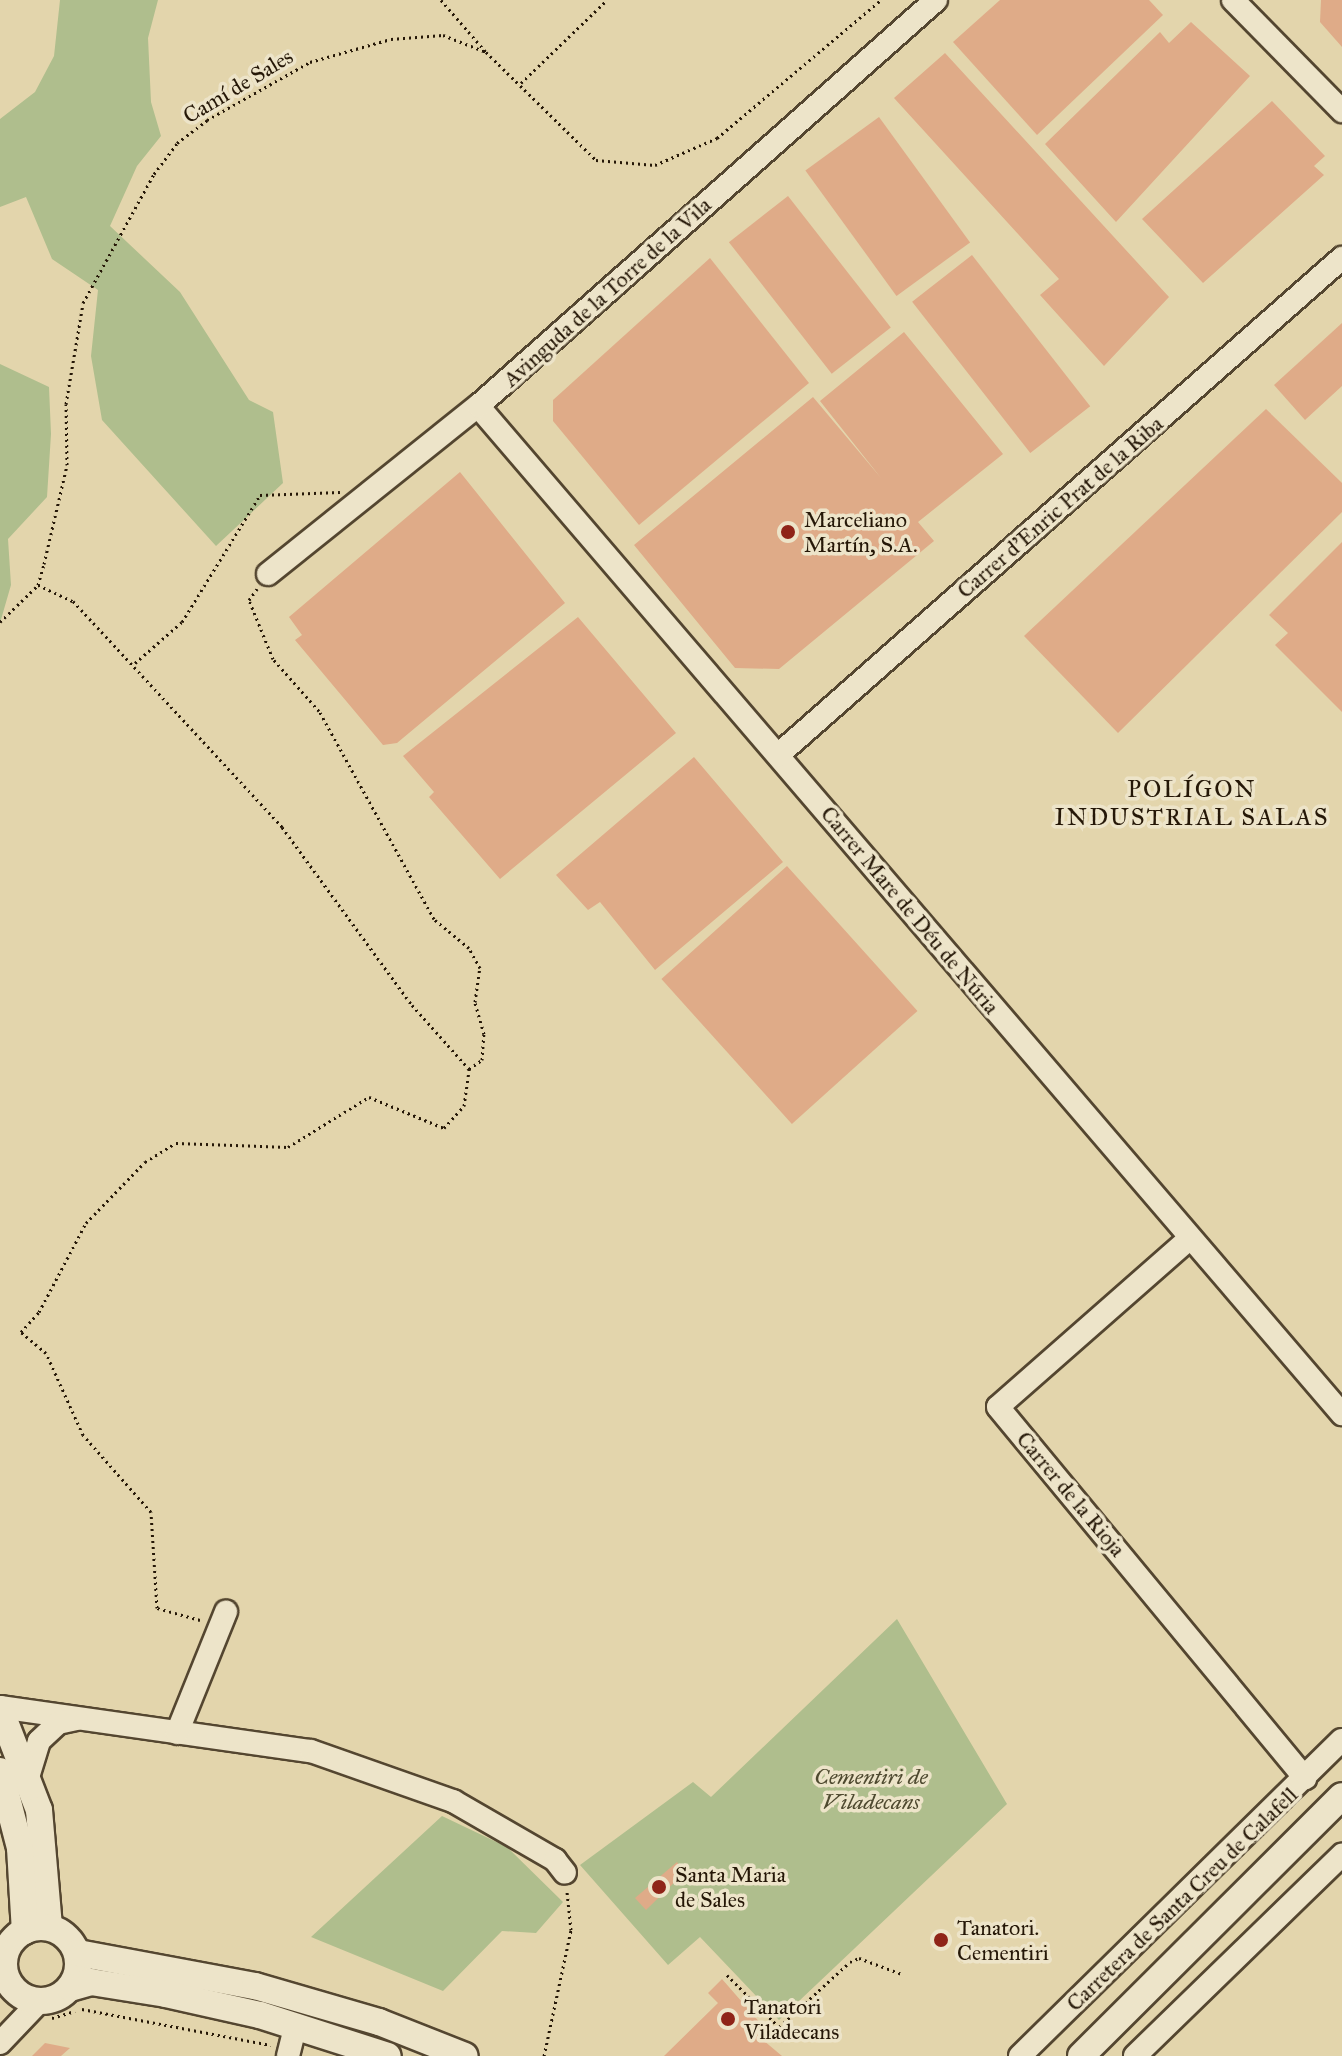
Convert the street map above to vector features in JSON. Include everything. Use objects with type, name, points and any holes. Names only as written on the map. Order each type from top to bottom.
[{"type":"street","name":"Avinguda de la Torre de la Vila","points":[[268,574],[478,406],[936,0]]},
{"type":"street","points":[[1233,0],[1342,111]]},
{"type":"street","name":"Carrer d'Enric Prat de la Riba","points":[[778,755],[1342,258]]},
{"type":"street","name":"Carrer Mare de Déu de Núria","points":[[478,406],[1342,1414]]},
{"type":"street","name":"Carrer de la Rioja","points":[[1189,1239],[998,1407],[1305,1778]]},
{"type":"street","points":[[177,1733],[226,1612]]},
{"type":"street","points":[[0,1708],[177,1733],[264,1741],[349,1762],[491,1820],[565,1873]]},
{"type":"street","points":[[0,1708],[29,1774],[46,1849],[37,1929]]},
{"type":"street","points":[[29,1774],[39,1741],[58,1723],[78,1718]]},
{"type":"street","name":"Carretera de Santa Creu de Calafell","points":[[1020,2056],[1342,1740]]},
{"type":"street","points":[[0,1771],[37,1929]]},
{"type":"street","name":"Carretera de Santa Creu de Calafell","points":[[1081,2056],[1342,1796]]},
{"type":"street","points":[[1135,2056],[1342,1855]]},
{"type":"street","points":[[32,2009],[18,1994],[2,1963],[9,1944],[37,1929],[66,1936],[78,1953],[255,1986],[379,2022],[465,2056]]},
{"type":"street","points":[[70,1988],[78,1953]]},
{"type":"street","points":[[0,2043],[32,2009],[70,1988],[106,1985],[296,2025],[388,2056]]},
{"type":"street","points":[[288,2053],[296,2025]]},
{"type":"path","points":[[441,0],[486,52]]},
{"type":"path","points":[[521,83],[607,0]]},
{"type":"path","name":"Camí de Sales","points":[[38,585],[67,465],[67,393],[83,303],[134,205],[177,143],[269,81],[310,62],[422,34],[486,52],[521,83],[596,160],[655,165],[717,138],[881,0]]},
{"type":"path","points":[[135,663],[182,622],[260,495],[372,491]]},
{"type":"path","points":[[216,1635],[195,1617],[157,1608],[151,1512],[83,1435],[46,1353],[21,1332],[39,1312],[86,1223],[145,1162],[176,1143],[288,1147],[369,1097],[444,1128],[464,1106],[469,1069],[482,1060],[484,1034],[475,1002],[480,968],[469,948],[434,919],[319,711],[273,659],[249,600],[268,574]]},
{"type":"path","points":[[0,622],[38,585],[73,601],[135,663],[282,827],[412,1005],[469,1069]]},
{"type":"path","points":[[544,2056],[571,1930],[565,1873]]},
{"type":"path","points":[[727,1975],[779,2027],[850,1962],[859,1958],[902,1974]]},
{"type":"path","points":[[32,2009],[43,2020],[96,2009],[288,2053]]},
{"type":"green space","points":[[60,0],[158,0],[148,38],[151,102],[161,136],[137,166],[110,226],[180,292],[249,400],[273,412],[283,483],[216,546],[102,420],[91,356],[98,290],[52,259],[26,197],[0,207],[0,119],[35,92],[54,56]]},
{"type":"green space","points":[[0,364],[49,387],[51,434],[47,497],[8,539],[11,585],[0,623]]},
{"type":"green space","name":"Cementiri de Viladecans","points":[[897,1619],[1007,1804],[779,2020],[700,1937],[668,1965],[580,1865],[693,1782],[711,1797]]},
{"type":"green space","points":[[442,1816],[507,1847],[563,1902],[536,1933],[502,1931],[443,1991],[311,1937]]},
{"type":"building","points":[[1000,0],[1149,0],[1163,15],[1037,135],[953,42]]},
{"type":"building","points":[[1321,0],[1342,0],[1342,47],[1320,22]]},
{"type":"building","points":[[1191,22],[1250,76],[1116,222],[1045,144],[1160,32],[1169,43]]},
{"type":"building","points":[[945,53],[1169,297],[1104,366],[1040,295],[1059,279],[894,98]]},
{"type":"building","points":[[1272,101],[1325,156],[1314,166],[1324,175],[1203,283],[1142,219]]},
{"type":"building","points":[[879,117],[970,242],[896,296],[805,170]]},
{"type":"building","points":[[788,196],[891,328],[832,374],[729,242]]},
{"type":"building","points":[[972,255],[1090,406],[1030,453],[912,302]]},
{"type":"building","points":[[710,258],[809,383],[639,525],[553,421],[553,400]]},
{"type":"building","points":[[1342,323],[1342,386],[1305,420],[1274,385]]},
{"type":"building","name":"Marceliano Martín, S.A.","points":[[904,332],[1003,454],[918,522],[934,541],[779,669],[735,668],[634,545],[813,397],[881,478],[820,401]]},
{"type":"building","points":[[1266,409],[1342,483],[1342,512],[1118,733],[1024,636]]},
{"type":"building","points":[[460,472],[565,603],[397,743],[383,745],[295,640],[302,635],[289,617]]},
{"type":"building","points":[[1342,542],[1342,712],[1275,645],[1288,633],[1269,615]]},
{"type":"building","points":[[578,617],[676,733],[500,879],[429,797],[434,792],[403,756]]},
{"type":"building","points":[[694,757],[783,862],[655,970],[600,902],[588,910],[556,875]]},
{"type":"building","points":[[787,866],[917,1011],[792,1124],[661,979]]},
{"type":"building","name":"Santa Maria de Sales","points":[[677,1862],[684,1873],[646,1910],[635,1898]]},
{"type":"building","name":"Tanatori Viladecans","points":[[722,1979],[770,2034],[763,2040],[782,2056],[664,2056],[718,2003],[708,1993]]},
{"type":"building","points":[[45,2043],[70,2048],[61,2056],[32,2056]]},
{"type":"place","name":"Marceliano Martín, S.A.","points":[[788,532]]},
{"type":"place","name":"Santa Maria de Sales","points":[[659,1887]]},
{"type":"place","name":"Tanatori. Cementiri","points":[[941,1940]]},
{"type":"place","name":"Tanatori Viladecans","points":[[728,2019]]},
{"type":"district","name":"POLÍGON INDUSTRIAL SALAS","points":[[1192,804]]}]
